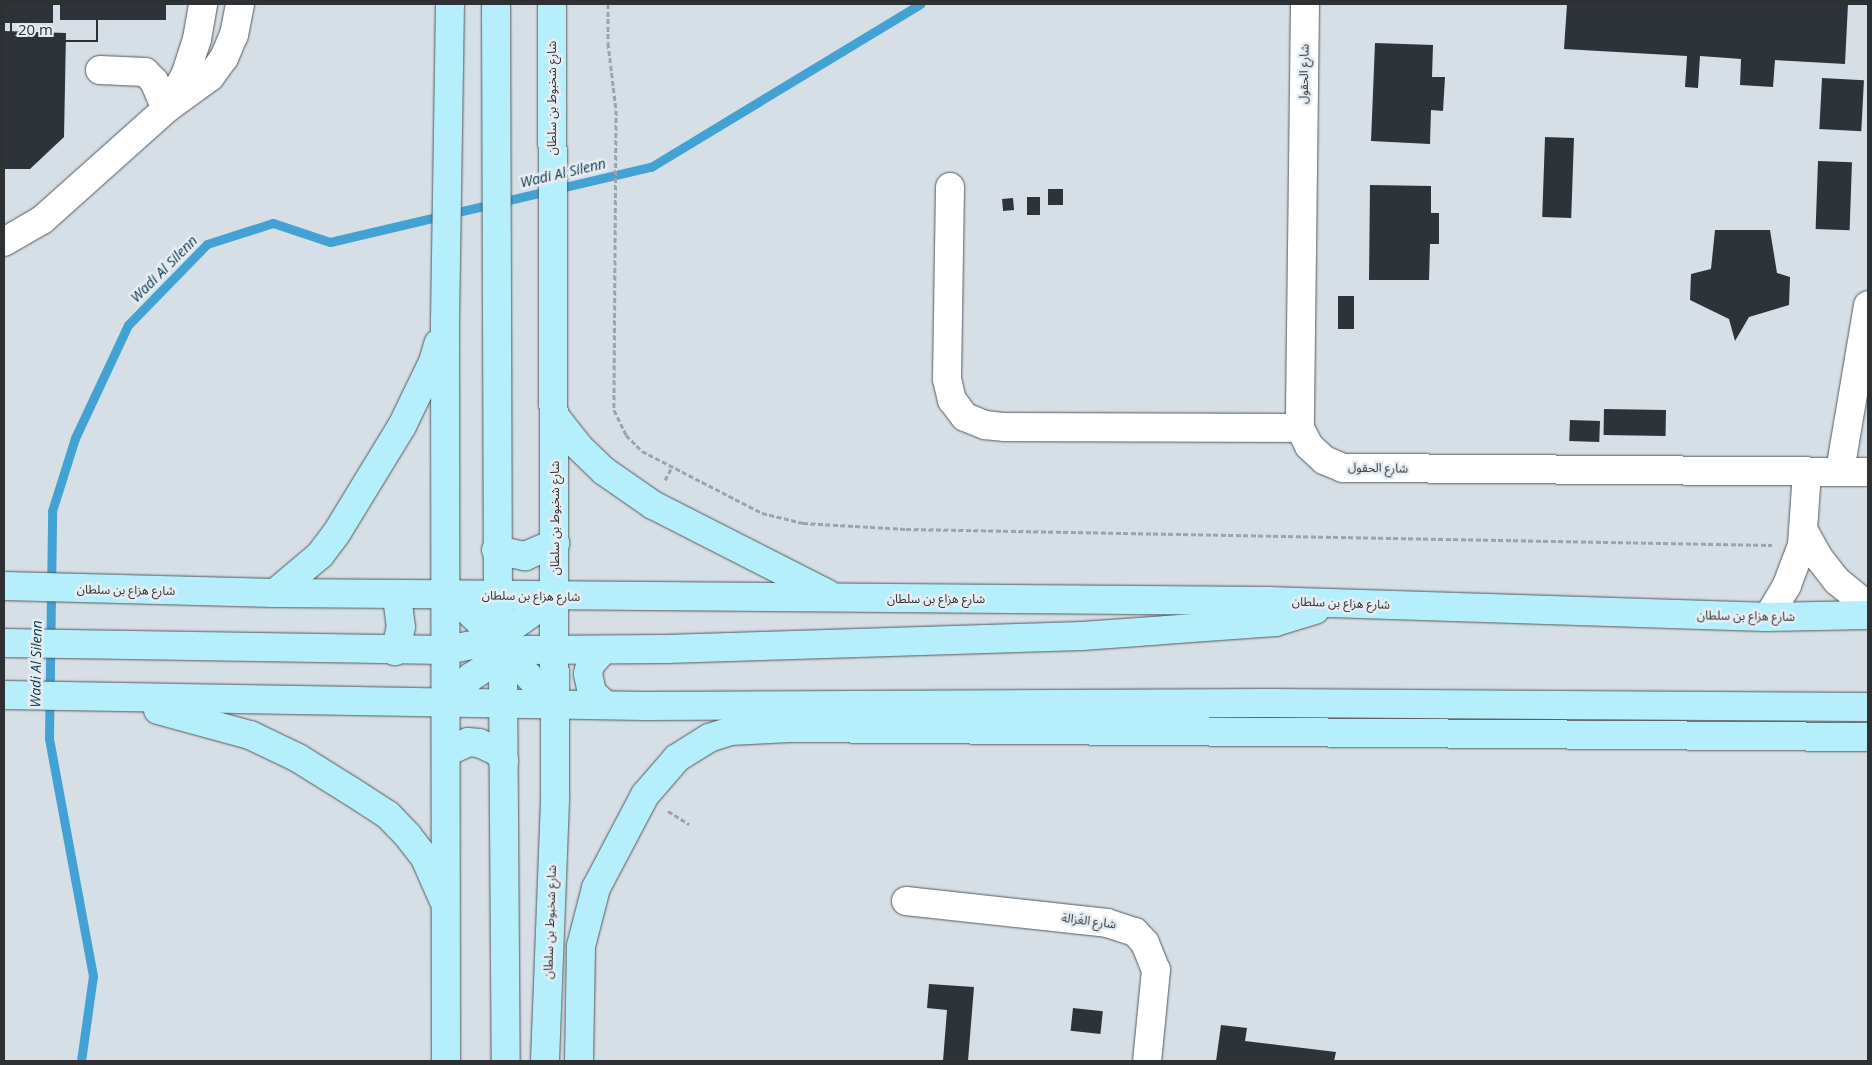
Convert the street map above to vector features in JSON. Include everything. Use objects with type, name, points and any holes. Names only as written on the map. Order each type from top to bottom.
[{"type":"main road","points":[[446,1061],[448,704],[446,650],[445,321],[450,4]]},
{"type":"main road","points":[[496,4],[496,550],[504,704],[506,1061]]},
{"type":"main road","name":"شارع شخبوط بن سلطان","points":[[545,1061],[555,795],[552,4]]},
{"type":"main road","points":[[275,593],[320,555],[336,534],[419,394],[433,362],[445,321]]},
{"type":"main road","points":[[554,414],[578,446],[604,471],[653,505],[836,598]]},
{"type":"main road","points":[[496,550],[525,556],[555,543]]},
{"type":"main road","name":"شارع هزاع بن سلطان","points":[[4,586],[275,593],[1342,603],[1768,617],[1868,615]]},
{"type":"main road","points":[[393,594],[402,627],[395,651]]},
{"type":"main road","points":[[446,594],[472,613],[532,682],[555,704]]},
{"type":"main road","points":[[448,704],[502,646],[555,596]]},
{"type":"main road","points":[[4,644],[395,651],[502,646],[603,650],[1163,630],[1275,622],[1342,603]]},
{"type":"main road","points":[[603,650],[590,665],[588,674],[592,692],[606,705]]},
{"type":"main road","points":[[4,695],[448,704],[1269,703],[1868,707]]},
{"type":"main road","points":[[110,698],[225,726],[250,735],[298,758],[351,791],[388,816],[408,836],[425,858],[448,910]]},
{"type":"main road","points":[[579,1061],[581,946],[596,888],[644,795],[677,758],[709,738],[730,731],[790,728],[1868,737]]},
{"type":"main road","points":[[447,752],[468,742],[479,743],[498,752],[504,761]]},
{"type":"street","points":[[166,109],[186,73],[197,39],[203,4]]},
{"type":"street","points":[[4,242],[42,220],[166,109],[210,77],[224,58],[234,35],[240,4]]},
{"type":"street","name":"شارع الحقول","points":[[1305,4],[1300,428],[1309,446],[1324,460],[1343,468],[1868,472]]},
{"type":"street","points":[[100,70],[145,72],[154,81],[166,109]]},
{"type":"street","points":[[950,188],[947,379],[952,400],[965,417],[985,425],[1004,427],[1300,428]]},
{"type":"street","points":[[1840,471],[1868,305]]},
{"type":"street","points":[[1768,617],[1787,585],[1804,539],[1808,472]]},
{"type":"street","points":[[1804,539],[1836,581],[1868,606]]},
{"type":"street","name":"شارع الغَزالة","points":[[906,900],[1107,923],[1135,932],[1149,949],[1156,970],[1147,1061]]},
{"type":"path","points":[[608,4],[615,135],[613,396],[617,417],[626,435],[642,451],[762,513],[788,522],[906,529],[1804,539]]},
{"type":"building","points":[[4,4],[53,4],[53,23],[4,23]]},
{"type":"building","points":[[60,4],[166,4],[166,20],[60,20]]},
{"type":"building","points":[[1567,4],[1848,4],[1845,64],[1775,60],[1773,87],[1740,85],[1741,59],[1700,56],[1698,88],[1685,87],[1687,56],[1564,49]]},
{"type":"building","points":[[4,31],[66,33],[64,137],[30,169],[4,169]]},
{"type":"building","points":[[1375,43],[1433,45],[1432,77],[1445,77],[1443,111],[1431,110],[1430,144],[1371,141]]},
{"type":"building","points":[[1822,78],[1864,80],[1861,131],[1819,129]]},
{"type":"building","points":[[1545,137],[1574,138],[1571,218],[1542,217]]},
{"type":"building","points":[[1818,161],[1852,162],[1850,230],[1816,229]]},
{"type":"building","points":[[1370,185],[1431,186],[1431,213],[1439,213],[1439,244],[1430,244],[1429,280],[1369,280]]},
{"type":"building","points":[[1048,189],[1063,189],[1063,205],[1048,205]]},
{"type":"building","points":[[1027,197],[1040,197],[1040,215],[1027,215]]},
{"type":"building","points":[[1013,198],[1014,210],[1003,211],[1002,199]]},
{"type":"building","points":[[1715,230],[1770,230],[1777,273],[1790,277],[1789,305],[1749,317],[1735,341],[1729,319],[1690,300],[1691,274],[1711,269]]},
{"type":"building","points":[[1338,296],[1354,296],[1354,329],[1338,329]]},
{"type":"building","points":[[1604,409],[1666,410],[1666,436],[1604,435]]},
{"type":"building","points":[[1570,420],[1600,421],[1599,442],[1569,441]]},
{"type":"building","points":[[929,984],[974,987],[968,1061],[943,1061],[947,1010],[927,1008]]},
{"type":"building","points":[[1073,1008],[1103,1011],[1100,1034],[1071,1031]]},
{"type":"building","points":[[1221,1025],[1247,1028],[1245,1041],[1336,1052],[1334,1061],[1216,1061]]},
{"type":"waterway","name":"Wadi Al Silenn","points":[[81,1061],[93,976],[49,738],[52,511],[75,438],[128,325],[207,244],[273,223],[330,242],[651,167],[920,4]]}]
